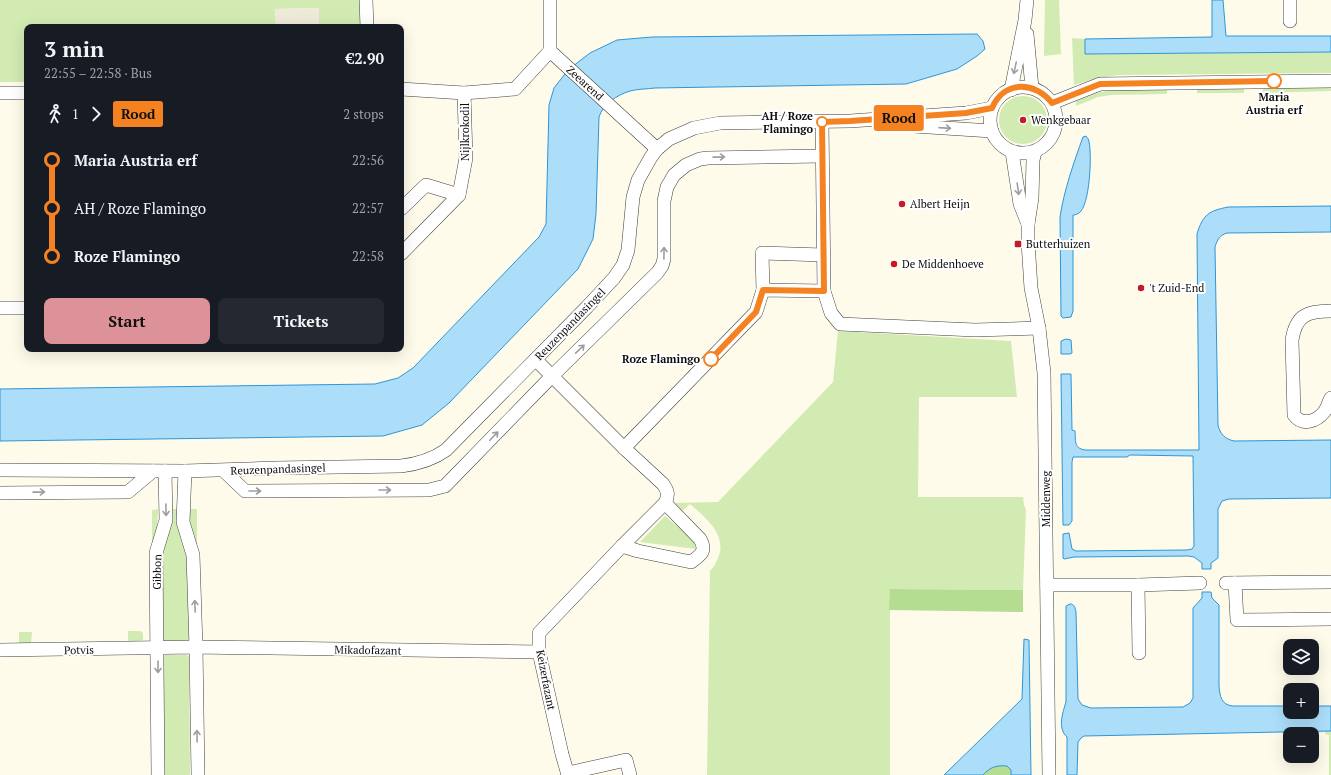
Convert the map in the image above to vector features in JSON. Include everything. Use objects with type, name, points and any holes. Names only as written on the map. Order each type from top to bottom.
[{"type":"street","points":[[366,0],[368,24]]},
{"type":"street","points":[[404,90],[464,93],[515,89],[550,51],[550,0]]},
{"type":"street","points":[[1010,90],[1025,20],[1027,0]]},
{"type":"street","points":[[1290,0],[1290,21]]},
{"type":"street","points":[[1025,20],[1032,88]]},
{"type":"street","name":"Zeearend","points":[[550,51],[625,118],[657,149]]},
{"type":"street","points":[[1052,103],[1100,84],[1331,80]]},
{"type":"street","points":[[1023,87],[1032,88],[1047,96],[1052,103],[1056,114],[1056,126],[1052,137],[1045,146],[1035,152],[1023,154],[1012,152],[1004,148],[992,131],[990,121],[992,108],[999,97],[1010,90],[1023,87]]},
{"type":"street","points":[[0,93],[24,93]]},
{"type":"street","name":"Nijlkrokodil","points":[[459,195],[466,158],[464,93]]},
{"type":"street","name":"Reuzenpandasingel","points":[[0,470],[224,471],[276,468],[401,466],[420,463],[432,459],[446,450],[536,360],[619,271],[626,258],[628,250],[634,190],[638,180],[646,164],[657,149],[675,135],[703,125],[720,123],[850,121],[966,113],[992,108]]},
{"type":"street","name":"Reuzenpandasingel","points":[[850,121],[992,131]]},
{"type":"street","points":[[822,122],[824,291],[831,313],[840,324],[975,330],[1039,328]]},
{"type":"street","name":"Middenweg","points":[[1012,152],[1020,204],[1028,224]]},
{"type":"street","name":"Middenweg","points":[[1035,152],[1033,160],[1032,198],[1028,224],[1031,288],[1039,328],[1044,373],[1049,775]]},
{"type":"street","name":"Reuzenpandasingel","points":[[224,471],[245,491],[421,490],[445,486],[552,376],[657,273],[662,266],[664,259],[665,193],[670,181],[680,170],[694,161],[708,158],[822,156]]},
{"type":"street","points":[[404,206],[426,185],[459,195],[404,251]]},
{"type":"street","points":[[624,448],[756,312],[763,290],[762,253],[823,255]]},
{"type":"street","points":[[763,290],[824,291]]},
{"type":"street","points":[[0,308],[24,308]]},
{"type":"street","points":[[1331,311],[1309,313],[1296,323],[1293,330],[1294,415],[1302,422],[1315,419],[1324,413],[1331,398]]},
{"type":"street","points":[[536,360],[624,448],[663,484],[669,496],[665,503],[700,540],[703,544],[703,550],[698,557],[691,562],[638,551],[622,546]]},
{"type":"street","points":[[0,492],[128,492],[159,471]]},
{"type":"street","name":"Gibbon","points":[[158,775],[156,553],[166,520],[159,471]]},
{"type":"street","points":[[184,471],[184,522],[193,555],[198,775]]},
{"type":"street","name":"Keizerfazant","points":[[630,775],[626,760],[568,774],[562,754],[539,652],[539,633],[665,503]]},
{"type":"street","points":[[1331,582],[1231,583],[1237,620],[1331,619]]},
{"type":"street","points":[[1046,585],[1200,583]]},
{"type":"street","points":[[1138,585],[1139,653]]},
{"type":"street","points":[[158,649],[196,647]]},
{"type":"street","name":"Mikadofazant","points":[[196,647],[539,652]]},
{"type":"street","name":"Potvis","points":[[0,650],[158,649]]},
{"type":"green space","points":[[0,0],[361,0],[362,24],[319,24],[318,8],[275,9],[276,24],[24,24],[24,82],[0,82]]},
{"type":"green space","points":[[1045,0],[1059,0],[1061,54],[1044,56]]},
{"type":"green space","points":[[1072,38],[1085,39],[1085,54],[1331,52],[1331,73],[1119,75],[1098,78],[1074,85]]},
{"type":"green space","points":[[1331,87],[1331,91],[1261,93],[1264,88]]},
{"type":"green space","points":[[1244,88],[1244,93],[1197,93],[1197,89]]},
{"type":"green space","points":[[1167,89],[1167,94],[1111,95],[1098,97],[1076,106],[1076,101],[1100,92],[1114,90]]},
{"type":"green space","points":[[1023,96],[1032,98],[1040,103],[1045,111],[1047,120],[1045,129],[1040,137],[1032,142],[1023,144],[1014,142],[1006,137],[1001,129],[999,120],[1001,111],[1006,103],[1014,98]]},
{"type":"green space","points":[[838,331],[1011,341],[1017,397],[919,397],[918,497],[1023,497],[1026,510],[1023,590],[890,589],[890,775],[707,775],[710,571],[718,558],[720,542],[713,527],[690,504],[682,511],[674,503],[718,502],[833,382]]},
{"type":"green space","points":[[158,509],[157,529],[152,545],[152,510]]},
{"type":"green space","points":[[171,509],[177,509],[179,531],[188,563],[189,640],[187,642],[164,642],[163,640],[162,561],[163,551],[169,532]]},
{"type":"green space","points":[[188,509],[197,509],[197,548],[192,541]]},
{"type":"green space","points":[[665,516],[694,540],[697,546],[696,549],[640,542]]},
{"type":"green space","points":[[890,589],[1023,590],[1023,612],[889,610]]},
{"type":"green space","points":[[128,631],[140,631],[143,633],[143,640],[128,642]]},
{"type":"green space","points":[[19,632],[32,632],[31,644],[19,644]]},
{"type":"green space","points":[[165,655],[187,655],[189,657],[190,775],[164,775],[163,657]]},
{"type":"green space","points":[[1325,731],[1331,731],[1331,775],[1329,775],[1329,735],[1325,734]]},
{"type":"green space","points":[[998,765],[1007,766],[1011,770],[1011,775],[983,775],[989,769]]},
{"type":"shaded area","points":[[319,8],[319,24],[276,24],[275,9]]},
{"type":"water","points":[[1212,0],[1223,0],[1226,36],[1331,36],[1331,52],[1085,54],[1085,39],[1212,37]]},
{"type":"water","points":[[977,34],[983,41],[985,49],[977,56],[957,69],[906,84],[655,88],[630,91],[611,101],[601,112],[599,117],[596,214],[593,239],[578,269],[449,403],[422,425],[383,436],[0,441],[0,389],[375,384],[398,378],[413,368],[539,237],[546,224],[549,105],[554,88],[568,70],[590,53],[617,40],[652,37]]},
{"type":"water","points":[[1086,136],[1089,141],[1090,148],[1088,191],[1083,208],[1079,213],[1073,215],[1073,311],[1071,317],[1063,318],[1061,316],[1060,217],[1073,166],[1083,137]]},
{"type":"water","points":[[1331,206],[1331,232],[1227,233],[1219,238],[1215,247],[1218,425],[1220,431],[1223,436],[1234,441],[1331,440],[1331,498],[1229,499],[1222,501],[1218,509],[1218,558],[1211,563],[1211,569],[1202,569],[1202,563],[1194,557],[1188,556],[1074,557],[1064,559],[1063,534],[1069,533],[1072,549],[1076,551],[1192,549],[1194,546],[1193,456],[1130,455],[1127,457],[1073,457],[1072,521],[1069,525],[1063,525],[1061,374],[1071,374],[1072,430],[1075,431],[1075,440],[1081,449],[1199,450],[1197,234],[1199,227],[1208,214],[1228,207]]},
{"type":"water","points":[[1066,339],[1071,340],[1072,353],[1061,354],[1061,341]]},
{"type":"water","points":[[1202,592],[1211,592],[1212,598],[1219,605],[1219,686],[1224,702],[1233,706],[1283,706],[1283,719],[1319,719],[1319,706],[1331,706],[1331,731],[1319,731],[1319,727],[1283,727],[1283,732],[1084,736],[1078,742],[1077,775],[1067,775],[1067,737],[1061,725],[1066,702],[1066,606],[1070,604],[1072,605],[1075,607],[1076,612],[1078,699],[1082,705],[1091,708],[1183,707],[1190,703],[1193,698],[1193,608],[1202,598]]},
{"type":"water","points":[[1024,639],[1029,640],[1031,775],[1011,775],[1011,770],[1007,766],[997,766],[991,768],[983,775],[944,775],[1022,699]]},
{"type":"bus line","name":"Rood","points":[[711,359],[756,312],[763,290],[824,291],[822,122],[966,113],[992,108],[999,97],[1006,92],[1014,88],[1023,87],[1040,91],[1047,96],[1052,103],[1100,84],[1274,81]]},
{"type":"place","name":"Maria Austria erf","points":[[1274,81]]},
{"type":"place","name":"Wenkgebaar","points":[[1023,120]]},
{"type":"place","name":"AH / Roze Flamingo","points":[[822,122]]},
{"type":"place","name":"Albert Heijn","points":[[902,204]]},
{"type":"place","name":"Butterhuizen","points":[[1018,244]]},
{"type":"place","name":"De Middenhoeve","points":[[894,264]]},
{"type":"place","name":"'t Zuid-End","points":[[1141,288]]},
{"type":"place","name":"Roze Flamingo","points":[[711,359]]}]
